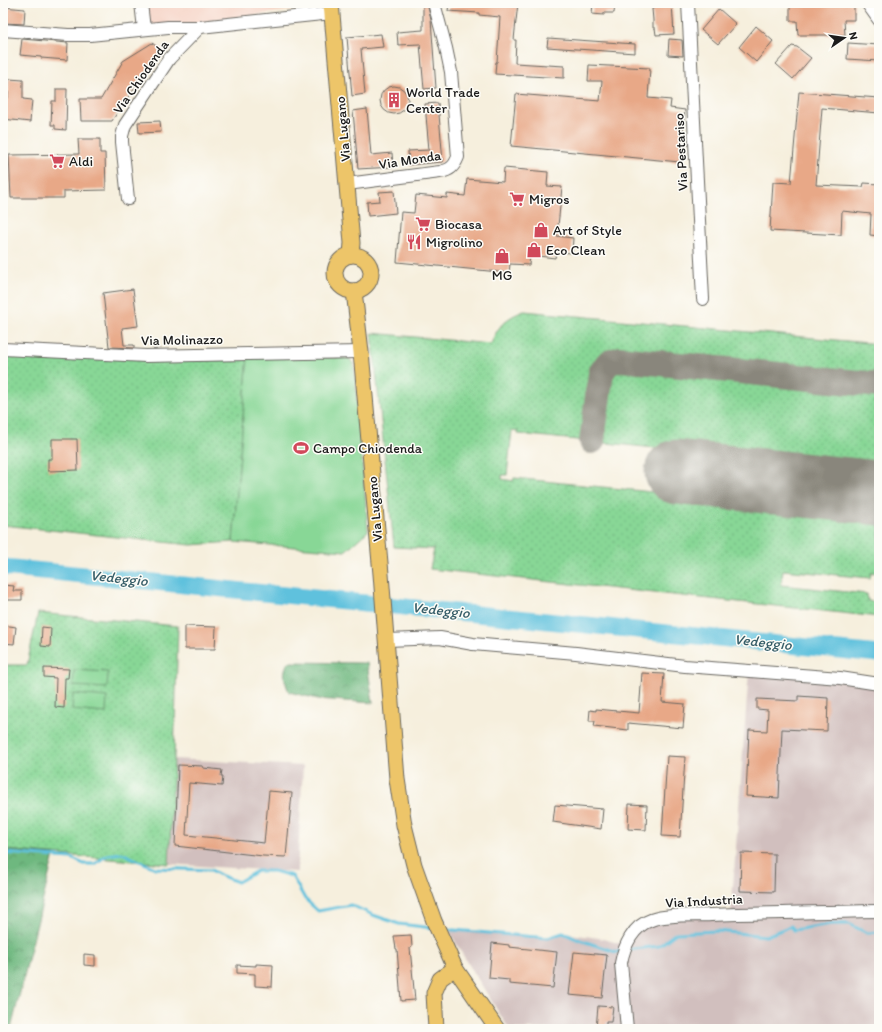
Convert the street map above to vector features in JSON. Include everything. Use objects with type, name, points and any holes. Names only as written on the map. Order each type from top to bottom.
[{"type":"main road","name":"Via Lugano","points":[[332,8],[352,243],[351,255]]},
{"type":"main road","points":[[351,255],[363,258],[370,268],[371,274],[364,288],[354,291],[342,288],[338,283],[335,272],[340,261],[351,255]]},
{"type":"main road","name":"Via Lugano","points":[[354,291],[362,352],[397,779],[404,825],[414,865],[434,921],[455,968],[497,1029]]},
{"type":"main road","points":[[436,1029],[434,993],[440,979],[455,968]]},
{"type":"street","points":[[141,3],[144,29]]},
{"type":"street","name":"Via Monda","points":[[347,184],[448,171],[455,164],[458,157],[451,72],[434,3]]},
{"type":"street","name":"Via Pestariso","points":[[688,3],[703,299]]},
{"type":"street","points":[[867,3],[879,20]]},
{"type":"street","points":[[3,30],[68,35],[90,35],[168,27],[200,27],[332,8]]},
{"type":"street","name":"Via Chiodenda","points":[[128,199],[122,142],[125,125],[170,59],[200,27]]},
{"type":"street","name":"Via Molinazzo","points":[[3,349],[146,356],[362,352]]},
{"type":"street","points":[[386,636],[440,638],[473,644],[576,653],[685,666],[840,678],[879,684]]},
{"type":"street","name":"Via Industria","points":[[627,1029],[622,957],[626,945],[636,930],[650,920],[669,917],[879,911]]},
{"type":"shaded area","points":[[141,3],[322,3],[322,6],[144,29]]},
{"type":"shaded area","points":[[749,670],[879,685],[879,1029],[509,1029],[449,930],[548,938],[563,933],[599,938],[626,945],[650,920],[731,914]]},
{"type":"shaded area","points":[[174,759],[303,766],[297,872],[169,864]]},
{"type":"green space","points":[[524,311],[879,344],[879,471],[518,434],[518,431],[512,430],[507,475],[502,475],[502,479],[513,481],[514,478],[879,515],[879,572],[871,573],[870,578],[783,570],[781,585],[867,594],[868,601],[879,603],[879,617],[430,569],[434,549],[394,547],[372,333],[491,344],[496,332],[503,323]]},
{"type":"green space","points":[[3,353],[235,360],[248,356],[233,542],[191,545],[3,525]]},
{"type":"green space","name":"Campo Chiodenda","points":[[248,356],[349,358],[354,365],[368,531],[345,551],[233,542]]},
{"type":"green space","points":[[38,613],[178,626],[169,864],[3,850],[3,665],[27,665]]},
{"type":"green space","points":[[288,662],[367,663],[373,703],[318,699],[289,692],[284,677]]},
{"type":"green space","points":[[74,670],[108,672],[107,688],[73,686]]},
{"type":"green space","points":[[73,694],[107,697],[106,713],[72,710]]},
{"type":"green space","points":[[3,850],[54,855],[11,1029],[3,1029]]},
{"type":"building","points":[[423,3],[427,3],[431,20],[436,88],[424,89],[420,44],[398,45],[397,32],[423,30]]},
{"type":"building","points":[[449,3],[518,3],[514,40],[516,40],[515,63],[564,66],[564,78],[495,74],[500,17],[479,15],[479,13],[448,11]]},
{"type":"building","points":[[593,3],[615,3],[614,13],[604,13],[604,15],[592,14]]},
{"type":"building","points":[[654,3],[672,3],[674,34],[656,35],[655,28],[653,28],[652,9],[654,8]]},
{"type":"building","points":[[790,3],[854,3],[854,20],[844,20],[845,35],[798,35],[797,21],[790,21]]},
{"type":"building","points":[[3,7],[25,9],[24,24],[3,23]]},
{"type":"building","points":[[719,9],[736,24],[718,44],[701,30]]},
{"type":"building","points":[[756,26],[773,41],[756,62],[739,47]]},
{"type":"building","points":[[381,34],[383,47],[361,49],[365,94],[352,96],[347,37]]},
{"type":"building","points":[[548,38],[635,44],[635,53],[547,47]]},
{"type":"building","points":[[22,39],[68,43],[67,60],[20,55]]},
{"type":"building","points":[[669,39],[682,40],[683,56],[668,55]]},
{"type":"building","points":[[152,43],[163,51],[147,72],[137,82],[138,84],[125,101],[115,111],[117,113],[112,121],[81,121],[80,99],[101,99],[123,61]]},
{"type":"building","points":[[848,43],[879,45],[879,61],[847,59]]},
{"type":"building","points":[[792,46],[797,47],[811,58],[793,79],[776,64]]},
{"type":"building","points":[[589,65],[650,68],[648,98],[671,100],[670,108],[685,110],[680,162],[511,146],[516,94],[600,101],[602,81],[588,81]]},
{"type":"building","points":[[9,79],[23,80],[23,99],[32,100],[30,122],[3,119],[3,97],[8,98]]},
{"type":"building","name":"World Trade Center","points":[[394,86],[404,90],[408,100],[404,110],[394,114],[384,110],[380,100],[384,90]]},
{"type":"building","points":[[56,89],[67,89],[66,130],[55,129],[55,125],[51,125],[52,101],[56,101]]},
{"type":"building","points":[[799,92],[879,98],[879,113],[822,108],[816,185],[863,187],[864,183],[879,184],[879,236],[870,235],[871,214],[842,211],[841,235],[770,231],[773,182],[791,183]]},
{"type":"building","points":[[438,103],[443,162],[409,165],[408,151],[429,150],[425,104]]},
{"type":"building","points":[[367,109],[371,155],[392,153],[393,167],[358,169],[353,111]]},
{"type":"building","points":[[160,121],[161,132],[139,133],[138,122]]},
{"type":"building","name":"Aldi","points":[[78,139],[100,139],[100,153],[105,153],[106,190],[64,191],[64,198],[11,198],[9,155],[79,154]]},
{"type":"building","points":[[504,168],[548,172],[547,186],[562,187],[557,236],[573,238],[572,253],[556,252],[555,258],[530,255],[529,265],[510,264],[509,273],[397,262],[401,212],[414,213],[416,195],[447,198],[447,194],[465,196],[467,179],[503,182]]},
{"type":"building","points":[[394,191],[396,213],[368,216],[367,202],[380,201],[379,192]]},
{"type":"building","points":[[133,289],[138,326],[122,328],[124,345],[134,345],[134,348],[109,347],[103,293]]},
{"type":"building","points":[[52,439],[77,439],[78,470],[48,471],[48,459],[52,459]]},
{"type":"building","points":[[3,585],[14,586],[13,591],[22,591],[22,600],[4,600]]},
{"type":"building","points":[[3,625],[16,627],[14,644],[3,643]]},
{"type":"building","points":[[185,626],[216,627],[215,649],[185,649]]},
{"type":"building","points":[[42,627],[51,628],[50,647],[41,646]]},
{"type":"building","points":[[44,668],[69,669],[68,678],[65,678],[64,708],[55,707],[56,678],[44,677]]},
{"type":"building","points":[[642,673],[664,674],[662,702],[685,704],[683,728],[628,723],[628,730],[594,726],[595,721],[589,721],[590,710],[596,711],[596,709],[639,713]]},
{"type":"building","points":[[798,696],[828,698],[827,731],[782,729],[779,798],[746,796],[749,730],[767,731],[768,710],[757,709],[757,699],[798,701]]},
{"type":"building","points":[[667,756],[685,757],[680,837],[662,836]]},
{"type":"building","points":[[178,765],[203,766],[203,768],[222,770],[221,776],[223,776],[222,786],[189,783],[186,835],[264,843],[269,791],[292,793],[286,857],[263,856],[175,846]]},
{"type":"building","points":[[629,804],[647,805],[646,830],[628,829]]},
{"type":"building","points":[[555,805],[603,809],[601,829],[553,822]]},
{"type":"building","points":[[741,853],[775,854],[774,892],[740,891]]},
{"type":"building","points":[[411,935],[412,947],[410,948],[415,1000],[401,1001],[397,949],[394,936]]},
{"type":"building","points":[[492,943],[509,945],[509,947],[557,952],[553,988],[509,984],[509,980],[489,978]]},
{"type":"building","points":[[574,952],[607,955],[602,998],[569,995]]},
{"type":"building","points":[[84,954],[95,955],[95,966],[84,965]]},
{"type":"building","points":[[256,964],[273,965],[272,987],[255,986],[255,974],[237,973],[237,965],[256,966]]},
{"type":"building","points":[[598,1006],[613,1007],[611,1022],[606,1022],[606,1029],[596,1029]]},
{"type":"waterway","name":"Vedeggio","points":[[3,567],[879,654]]},
{"type":"waterway","points":[[3,853],[71,858],[84,864],[95,864],[107,855],[122,853],[155,868],[211,870],[238,882],[257,871],[274,871],[292,876],[305,899],[318,911],[351,905],[373,915],[399,924],[433,928]]},
{"type":"waterway","points":[[627,950],[659,946],[676,933],[717,931],[766,936],[791,926],[794,930],[831,924],[849,924],[867,933],[879,932]]},
{"type":"waterway","points":[[442,929],[548,938],[563,933],[616,952],[620,951]]},
{"type":"taxiway","points":[[592,441],[601,373],[608,363],[620,359],[879,385]]},
{"type":"runway","points":[[677,472],[879,493]]},
{"type":"place","name":"World Trade Center","points":[[394,100]]},
{"type":"place","name":"Aldi","points":[[57,161]]},
{"type":"place","name":"Migros","points":[[517,199]]},
{"type":"place","name":"Biocasa","points":[[423,224]]},
{"type":"place","name":"Art of Style","points":[[541,230]]},
{"type":"place","name":"Migrolino","points":[[414,242]]},
{"type":"place","name":"Eco Clean","points":[[534,250]]},
{"type":"place","name":"MG","points":[[502,256]]},
{"type":"place","name":"Campo Chiodenda","points":[[301,448]]}]
